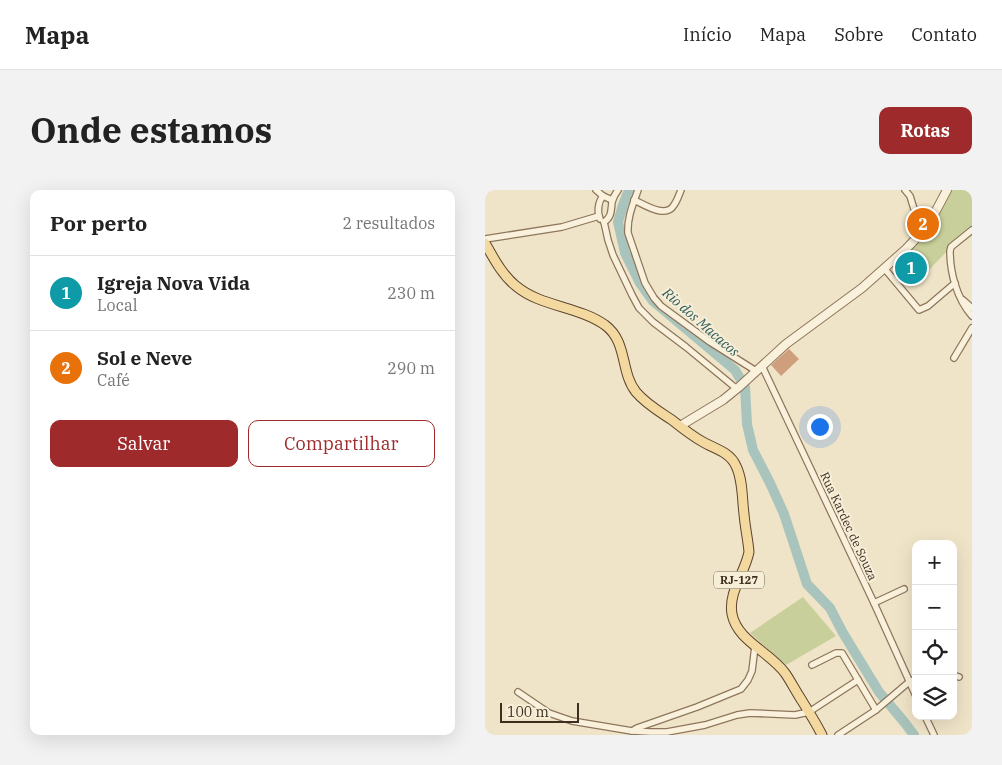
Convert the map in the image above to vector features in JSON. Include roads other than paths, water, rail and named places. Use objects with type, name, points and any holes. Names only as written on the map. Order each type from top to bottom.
[{"type":"main road","name":"RJ-127","points":[[485,241],[504,273],[526,293],[589,315],[611,330],[622,348],[628,379],[636,392],[647,403],[679,426],[704,443],[725,453],[733,461],[738,471],[741,486],[749,552],[735,587],[732,614],[736,626],[785,673],[822,735]]},
{"type":"street","points":[[596,190],[612,200]]},
{"type":"street","points":[[604,222],[608,220],[612,200],[618,190]]},
{"type":"street","points":[[638,190],[627,226],[629,239],[645,283],[654,298],[661,306],[710,342],[759,368]]},
{"type":"street","points":[[634,200],[659,211],[666,211],[675,204],[680,190]]},
{"type":"street","points":[[905,190],[910,196],[914,209],[931,220]]},
{"type":"street","points":[[679,426],[723,400],[786,344],[862,288],[906,249],[923,230],[931,220],[947,190]]},
{"type":"street","points":[[603,196],[599,203],[599,216],[604,222],[613,255],[639,308],[653,322],[741,386]]},
{"type":"street","points":[[485,241],[562,227],[599,216]]},
{"type":"street","points":[[972,230],[953,245],[950,256],[959,297],[972,316]]},
{"type":"street","points":[[883,268],[919,310],[928,306],[955,283]]},
{"type":"street","points":[[959,297],[972,308]]},
{"type":"street","points":[[954,358],[972,328]]},
{"type":"street","name":"Rua Kardec de Souza","points":[[759,368],[874,602],[912,688]]},
{"type":"street","points":[[874,602],[904,589]]},
{"type":"street","points":[[632,731],[741,689],[752,671],[755,646]]},
{"type":"street","points":[[812,665],[835,653],[842,654],[876,710]]},
{"type":"street","points":[[518,692],[549,713],[572,720],[632,731],[650,732],[684,730],[750,713],[795,714],[809,712],[858,680]]},
{"type":"street","points":[[838,735],[876,710],[912,681]]},
{"type":"street","points":[[927,720],[934,735]]},
{"type":"waterway","name":"Rio dos Macacos","points":[[629,190],[618,222],[625,253],[640,283],[653,301],[735,370],[745,387],[747,424],[753,450],[784,514],[807,584],[830,608],[879,692],[914,735]]},
{"type":"place","name":"Sol e Neve","points":[[923,224]]},
{"type":"place","name":"Igreja Nova Vida","points":[[911,268]]}]
